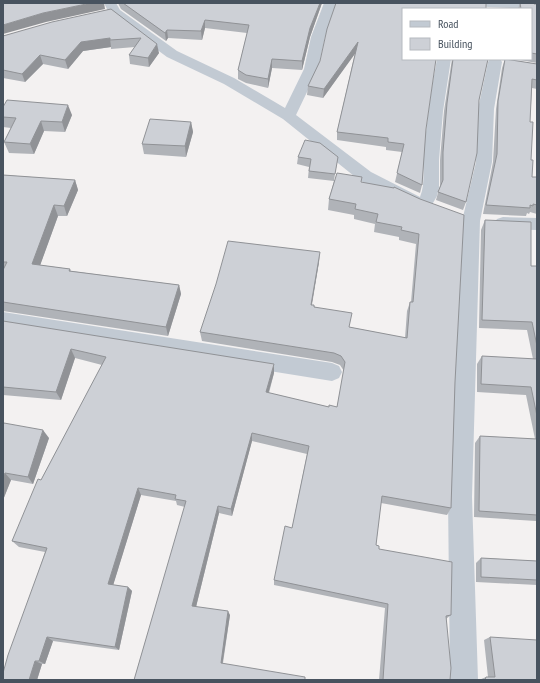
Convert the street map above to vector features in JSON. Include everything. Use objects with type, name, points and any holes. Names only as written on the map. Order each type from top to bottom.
[{"type":"street","points":[[288,116],[311,69],[318,37],[330,3]]},
{"type":"street","points":[[488,3],[537,8]]},
{"type":"street","points":[[109,10],[172,54],[229,81],[288,116],[365,176],[431,207],[431,160],[435,111],[444,60]]},
{"type":"street","points":[[464,680],[460,497],[464,218],[484,162],[486,109],[495,61]]},
{"type":"street","points":[[464,218],[537,224]]},
{"type":"street","points":[[3,320],[332,372]]},
{"type":"building","points":[[3,3],[91,3],[43,13],[3,25]]},
{"type":"building","points":[[123,3],[320,3],[310,28],[302,61],[272,59],[268,79],[246,75],[238,70],[249,25],[205,20],[201,31],[167,30],[165,33]]},
{"type":"building","points":[[336,3],[486,3],[486,8],[402,8],[402,60],[436,60],[426,129],[422,185],[397,173],[404,144],[388,142],[388,138],[337,132],[358,42],[324,89],[308,86],[320,61],[327,29]]},
{"type":"building","points":[[520,3],[537,4],[537,54],[532,53],[532,8],[521,8]]},
{"type":"building","points":[[111,9],[157,44],[148,58],[129,55],[141,38],[110,40],[110,38],[81,42],[65,60],[40,55],[22,74],[3,70],[3,36],[52,22]]},
{"type":"building","points":[[453,60],[488,60],[479,100],[477,153],[466,202],[438,192],[443,180],[443,152],[447,103]]},
{"type":"building","points":[[505,60],[537,64],[537,80],[532,79],[530,122],[533,122],[531,160],[533,160],[532,177],[537,177],[537,205],[530,205],[530,208],[486,205],[497,154],[498,101]]},
{"type":"building","points":[[7,100],[68,105],[62,122],[41,121],[30,144],[4,142],[16,118],[3,117],[3,107]]},
{"type":"building","points":[[150,119],[191,122],[185,146],[142,144]]},
{"type":"building","points":[[305,140],[320,143],[338,157],[335,174],[309,171],[311,159],[298,157]]},
{"type":"building","points":[[337,173],[362,177],[361,182],[394,187],[420,199],[464,215],[455,382],[451,508],[382,496],[376,545],[379,546],[379,549],[452,562],[451,615],[446,616],[451,668],[450,680],[383,680],[388,604],[274,580],[285,526],[292,528],[309,446],[252,433],[231,509],[218,506],[192,606],[228,611],[221,663],[305,677],[305,680],[134,680],[186,501],[175,499],[176,495],[138,488],[108,584],[128,587],[115,647],[47,637],[39,661],[35,661],[29,680],[3,680],[3,673],[8,655],[47,548],[12,541],[38,479],[41,480],[106,357],[71,349],[56,392],[3,387],[3,321],[274,364],[266,392],[329,407],[329,405],[337,407],[345,362],[341,356],[334,353],[200,332],[228,241],[320,252],[311,305],[314,305],[314,307],[352,313],[349,327],[407,338],[410,302],[413,302],[419,234],[401,230],[402,227],[376,222],[378,214],[355,209],[356,204],[329,199]]},
{"type":"building","points":[[3,175],[75,180],[64,206],[54,205],[32,264],[70,269],[69,271],[179,285],[166,327],[3,302],[3,270],[7,262],[3,262]]},
{"type":"building","points":[[485,220],[531,222],[531,266],[537,266],[537,346],[532,322],[482,320]]},
{"type":"building","points":[[482,356],[537,359],[537,416],[531,387],[481,384]]},
{"type":"building","points":[[4,423],[43,430],[28,477],[5,473],[3,477]]},
{"type":"building","points":[[480,436],[537,439],[537,515],[479,511]]},
{"type":"building","points":[[481,558],[537,561],[537,580],[481,577]]},
{"type":"building","points":[[490,637],[537,640],[537,680],[485,680],[486,677],[495,677]]}]
